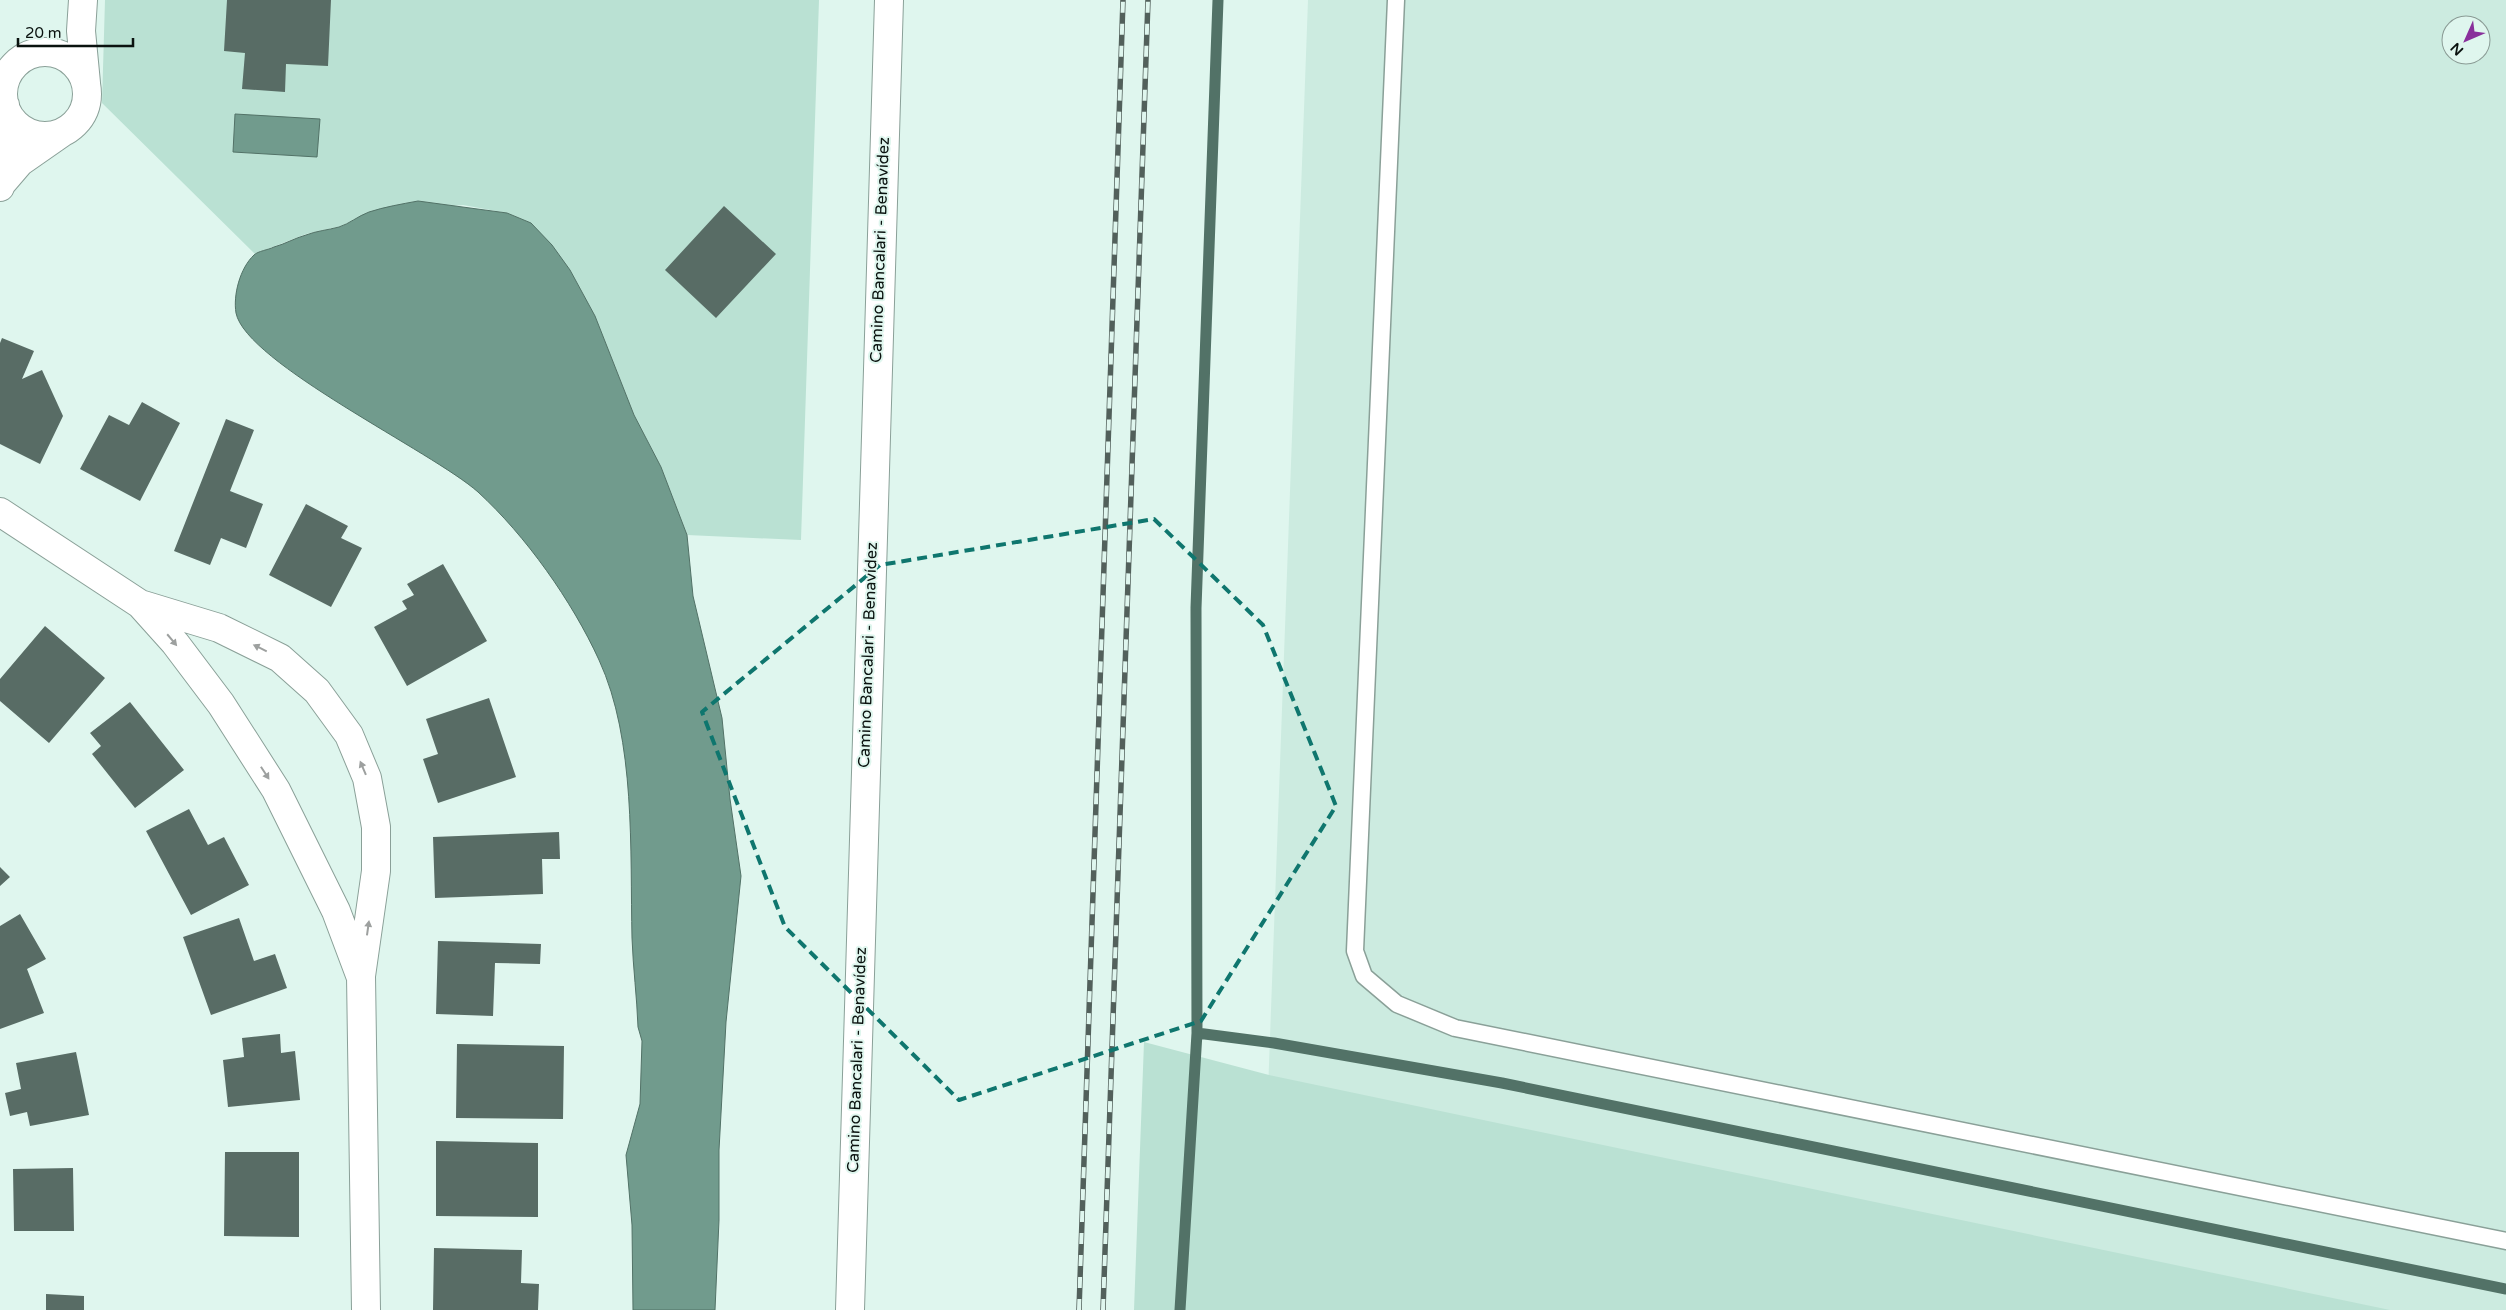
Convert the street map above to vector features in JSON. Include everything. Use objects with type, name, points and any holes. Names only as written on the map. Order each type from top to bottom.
[{"type":"street","points":[[0,186],[20,162],[74,124],[82,114],[87,102],[87,89],[81,32],[82,0]]},
{"type":"street","name":"Camino Bancalari - Benavídez","points":[[850,1310],[889,0]]},
{"type":"street","points":[[56,53],[81,32]]},
{"type":"street","points":[[0,186],[7,168],[9,138],[4,88],[8,74],[17,63],[28,55],[42,52],[56,53],[77,66],[84,77],[87,89]]},
{"type":"street","points":[[4,102],[8,113],[26,130],[39,135],[63,132]]},
{"type":"street","points":[[0,512],[140,604],[175,643],[221,704],[276,790],[336,911],[361,976]]},
{"type":"street","points":[[140,604],[219,628],[280,658],[316,691],[349,735],[367,778],[376,827],[376,871],[361,976],[366,1310]]},
{"type":"lane","points":[[1396,0],[1355,951],[1364,976],[1397,1004],[1456,1028],[2506,1241]]},
{"type":"highlighted area","points":[[1154,519],[1263,625],[1336,806],[1201,1021],[959,1100],[785,927],[702,712],[880,565]]},
{"type":"shaded area","points":[[105,0],[819,0],[801,540],[687,535],[661,467],[634,415],[595,316],[570,270],[531,223],[507,213],[463,205],[367,213],[342,226],[306,234],[255,254],[102,103]]},
{"type":"shaded area","points":[[1308,0],[2506,0],[2506,1310],[1260,1310]]},
{"type":"shaded area","points":[[235,114],[320,119],[317,157],[233,152]]},
{"type":"shaded area","points":[[418,201],[507,213],[531,223],[552,245],[570,270],[595,316],[634,415],[661,467],[687,535],[693,596],[722,718],[730,799],[741,876],[726,1022],[719,1150],[719,1220],[715,1310],[633,1310],[632,1225],[626,1155],[640,1104],[642,1041],[638,1027],[633,949],[629,796],[625,760],[611,691],[599,660],[562,593],[530,549],[496,509],[478,492],[455,475],[305,381],[272,356],[247,333],[236,313],[237,290],[241,274],[249,260],[256,254],[310,234],[343,226],[369,212]]},
{"type":"shaded area","points":[[1144,1042],[1269,1075],[2390,1310],[1134,1310]]},
{"type":"building","points":[[227,0],[331,0],[328,66],[286,64],[285,92],[242,89],[245,53],[224,51]]},
{"type":"building","points":[[724,206],[776,254],[716,318],[665,270]]},
{"type":"building","points":[[2,338],[34,351],[22,379],[42,370],[63,416],[40,464],[0,444],[0,343]]},
{"type":"building","points":[[142,402],[180,423],[140,501],[80,469],[109,415],[129,425]]},
{"type":"building","points":[[226,419],[254,430],[230,491],[263,504],[246,548],[221,538],[210,565],[174,551]]},
{"type":"building","points":[[306,504],[348,526],[341,538],[362,548],[331,607],[269,575]]},
{"type":"building","points":[[443,564],[487,641],[407,686],[374,627],[407,609],[402,601],[414,595],[407,584]]},
{"type":"building","points":[[45,626],[105,678],[49,743],[0,701],[0,679]]},
{"type":"building","points":[[489,698],[516,777],[438,803],[423,759],[438,754],[426,719]]},
{"type":"building","points":[[130,702],[184,770],[135,808],[92,754],[101,746],[90,733]]},
{"type":"building","points":[[189,809],[208,845],[224,837],[249,885],[191,915],[146,831]]},
{"type":"building","points":[[559,832],[560,859],[542,859],[543,894],[435,898],[433,837]]},
{"type":"building","points":[[0,867],[10,877],[0,886]]},
{"type":"building","points":[[20,914],[46,959],[27,969],[44,1013],[0,1029],[0,926]]},
{"type":"building","points":[[239,918],[254,961],[275,954],[287,988],[211,1015],[183,937]]},
{"type":"building","points":[[438,941],[541,944],[540,964],[495,963],[493,1016],[436,1014]]},
{"type":"building","points":[[280,1034],[281,1053],[295,1051],[300,1100],[228,1107],[223,1060],[244,1057],[242,1038]]},
{"type":"building","points":[[457,1044],[564,1046],[563,1119],[456,1118]]},
{"type":"building","points":[[76,1052],[89,1115],[30,1126],[27,1112],[10,1116],[5,1093],[21,1089],[16,1063]]},
{"type":"building","points":[[436,1141],[538,1143],[538,1217],[436,1216]]},
{"type":"building","points":[[225,1152],[299,1152],[299,1237],[224,1236]]},
{"type":"building","points":[[73,1168],[74,1231],[14,1231],[13,1169]]},
{"type":"building","points":[[434,1248],[522,1250],[521,1283],[539,1284],[538,1310],[433,1310]]},
{"type":"building","points":[[46,1294],[84,1296],[84,1310],[46,1310]]},
{"type":"waterway","points":[[1180,1310],[1197,1033],[1196,608],[1218,0]]},
{"type":"waterway","points":[[1197,1033],[1274,1043],[1502,1083],[2506,1289]]},
{"type":"railway","points":[[1079,1310],[1123,0]]},
{"type":"railway","points":[[1103,1310],[1148,0]]}]
